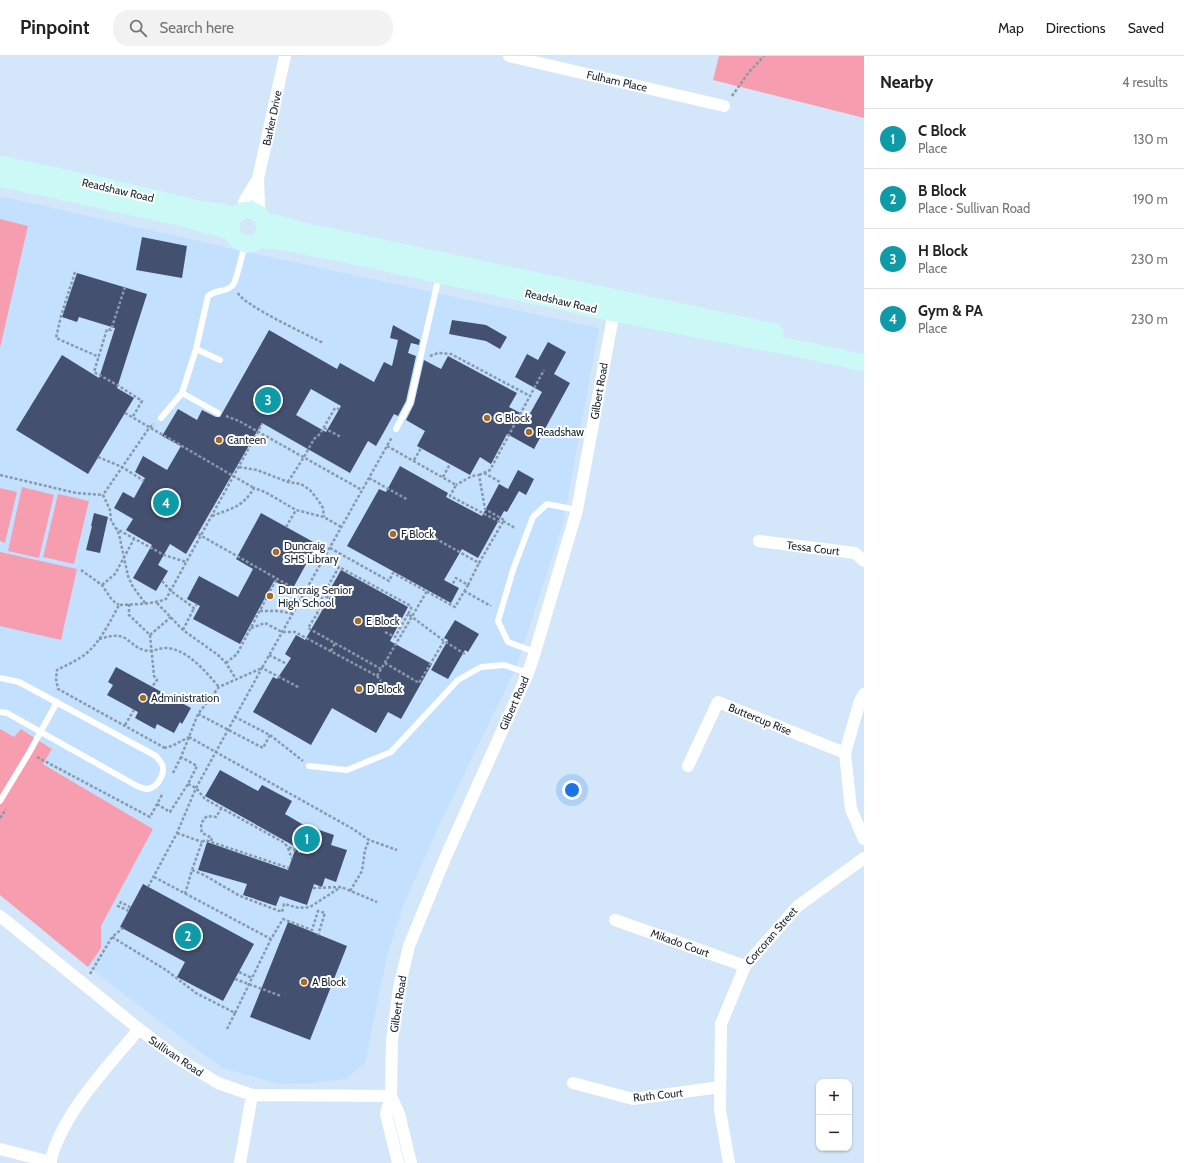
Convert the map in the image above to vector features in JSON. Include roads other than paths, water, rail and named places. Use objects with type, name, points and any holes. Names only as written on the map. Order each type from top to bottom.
[{"type":"street","name":"Barker Drive","points":[[246,220],[259,203],[258,179],[285,56]]},
{"type":"street","name":"Fulham Place","points":[[509,56],[724,106]]},
{"type":"street","name":"Readshaw Road","points":[[0,164],[104,186],[203,210],[223,212],[246,220]]},
{"type":"street","name":"Readshaw Road","points":[[0,178],[187,219],[271,222],[440,267],[864,363]]},
{"type":"street","name":"Barker Drive","points":[[246,220],[245,200],[258,179]]},
{"type":"street","points":[[246,220],[262,235],[252,242],[237,240],[246,220]]},
{"type":"street","name":"Readshaw Road","points":[[252,242],[262,240],[283,242],[440,267]]},
{"type":"street","name":"Readshaw Road","points":[[615,306],[864,351]]},
{"type":"street","name":"Gilbert Road","points":[[398,1163],[386,1114],[391,1096],[392,1040],[399,988],[409,946],[446,856],[528,673],[535,652],[577,510],[615,306]]},
{"type":"street","name":"Tessa Court","points":[[760,541],[855,553],[864,561]]},
{"type":"street","points":[[864,694],[860,701],[845,753],[851,810],[864,839]]},
{"type":"street","name":"Buttercup Rise","points":[[688,766],[718,702],[845,753]]},
{"type":"street","name":"Corcoran Street","points":[[729,1163],[720,1110],[721,1024],[745,966],[798,906],[864,858]]},
{"type":"street","name":"Sullivan Road","points":[[0,916],[139,1029],[177,1058],[218,1083],[252,1095],[391,1096]]},
{"type":"street","name":"Mikado Court","points":[[615,920],[745,966]]},
{"type":"street","points":[[0,1149],[51,1163],[57,1141],[81,1099],[139,1029]]},
{"type":"street","name":"Ruth Court","points":[[573,1083],[634,1099],[720,1087]]},
{"type":"street","points":[[240,1163],[252,1095]]},
{"type":"street","name":"Gilbert Road","points":[[391,1096],[399,1114],[411,1163]]},
{"type":"lane","points":[[161,418],[182,393],[196,349],[208,296],[214,291],[225,290],[234,284],[242,251],[252,242]]},
{"type":"lane","points":[[396,429],[410,403],[437,288],[440,267]]},
{"type":"lane","points":[[196,349],[220,360]]},
{"type":"lane","points":[[182,393],[218,413]]},
{"type":"lane","points":[[535,652],[508,642],[498,621],[521,548],[533,517],[547,504],[577,510]]},
{"type":"lane","points":[[309,766],[347,770],[391,752],[458,680],[481,667],[504,665],[528,673]]},
{"type":"lane","points":[[0,678],[19,682],[156,756],[163,766],[159,782],[151,788],[146,789],[130,782],[7,713],[0,712]]},
{"type":"lane","points":[[0,801],[57,702]]},
{"type":"place","name":"H Block","points":[[268,400]]},
{"type":"place","name":"G Block","points":[[487,418]]},
{"type":"place","name":"Readshaw","points":[[529,432]]},
{"type":"place","name":"Canteen","points":[[219,440]]},
{"type":"place","name":"Gym & PA","points":[[166,503]]},
{"type":"place","name":"F Block","points":[[393,534]]},
{"type":"place","name":"Duncraig SHS Library","points":[[276,552]]},
{"type":"place","name":"Duncraig Senior High School","points":[[270,596]]},
{"type":"place","name":"E Block","points":[[358,621]]},
{"type":"place","name":"D Block","points":[[359,689]]},
{"type":"place","name":"Administration","points":[[143,698]]},
{"type":"place","name":"C Block","points":[[307,839]]},
{"type":"place","name":"B Block","points":[[188,936]]},
{"type":"place","name":"A Block","points":[[304,982]]}]
